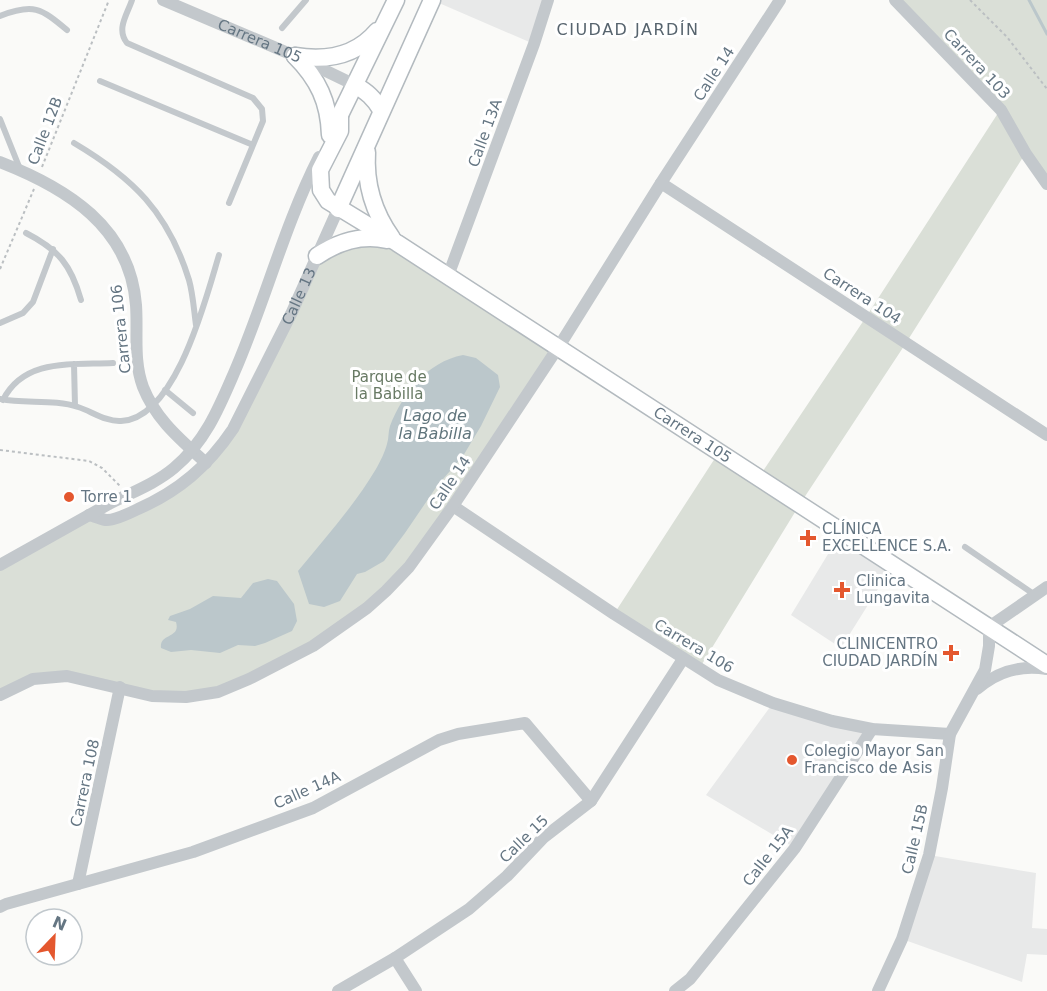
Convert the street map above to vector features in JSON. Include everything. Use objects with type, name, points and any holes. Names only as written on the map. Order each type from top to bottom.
[{"type":"main road","name":"Calle 13","points":[[330,135],[396,0]]},
{"type":"main road","name":"Calle 13","points":[[338,209],[432,0]]},
{"type":"main road","points":[[296,56],[327,58],[342,55],[370,40],[386,21]]},
{"type":"main road","points":[[296,56],[319,84],[326,101],[330,135]]},
{"type":"main road","points":[[355,85],[370,95],[381,110]]},
{"type":"main road","points":[[338,209],[324,196],[319,179],[324,160],[340,130],[340,115]]},
{"type":"main road","points":[[368,145],[366,163],[371,197],[382,221],[397,243]]},
{"type":"main road","name":"Carrera 105","points":[[338,209],[397,243],[1047,664]]},
{"type":"main road","points":[[317,256],[331,247],[363,238],[397,243]]},
{"type":"street","name":"Carrera 105","points":[[163,0],[296,56],[355,85]]},
{"type":"street","name":"Calle 13A","points":[[448,276],[534,44],[548,0]]},
{"type":"street","name":"Calle 14","points":[[0,695],[33,679],[67,676],[152,696],[186,698],[218,692],[249,679],[313,646],[367,608],[409,567],[453,507],[780,0]]},
{"type":"street","name":"Carrera 103","points":[[896,0],[1001,110],[1026,154],[1047,184]]},
{"type":"street","name":"Calle 13","points":[[0,565],[152,483],[172,469],[192,450],[207,430],[219,408],[252,333],[299,196],[330,135]]},
{"type":"street","name":"Carrera 106","points":[[0,162],[39,177],[66,194],[91,214],[110,234],[127,264],[133,285],[136,307],[135,356],[143,387],[166,426],[206,463]]},
{"type":"street","name":"Carrera 104","points":[[661,183],[1047,435]]},
{"type":"street","name":"Calle 13","points":[[89,515],[108,520],[162,498],[206,463],[222,445],[292,312],[338,209]]},
{"type":"street","name":"Carrera 106","points":[[453,507],[718,680],[774,703],[832,721],[872,729],[950,734]]},
{"type":"street","points":[[988,627],[1047,587]]},
{"type":"street","name":"Calle 15B","points":[[878,991],[902,939],[929,855],[950,734],[984,670],[988,627]]},
{"type":"street","name":"Calle 15","points":[[338,991],[395,958],[469,909],[507,876],[543,838],[591,801],[683,659]]},
{"type":"street","name":"Calle 15B","points":[[974,692],[1002,672],[1019,668],[1047,669]]},
{"type":"street","name":"Carrera 108","points":[[78,884],[120,687]]},
{"type":"street","name":"Calle 14A","points":[[0,908],[6,904],[193,852],[313,808],[439,740],[458,734],[525,723],[591,801]]},
{"type":"street","name":"Calle 15A","points":[[675,991],[690,979],[795,848],[872,729]]},
{"type":"street","points":[[395,958],[416,991]]},
{"type":"lane","points":[[132,0],[121,30],[127,43],[253,98],[262,109],[263,121],[229,203]]},
{"type":"lane","points":[[282,28],[306,0]]},
{"type":"lane","points":[[0,16],[17,9],[32,8],[46,12],[67,30]]},
{"type":"lane","points":[[100,81],[253,146]]},
{"type":"lane","points":[[0,119],[20,170]]},
{"type":"lane","points":[[74,143],[107,162],[140,191],[163,220],[190,281],[197,329]]},
{"type":"lane","points":[[26,233],[52,249],[66,263],[75,280],[81,300]]},
{"type":"lane","points":[[0,323],[23,313],[33,302],[52,249]]},
{"type":"lane","points":[[112,363],[74,364],[34,370],[19,378],[9,387],[2,400],[75,406],[119,422],[131,419],[153,406],[184,358],[197,329],[219,255]]},
{"type":"lane","points":[[74,364],[75,406]]},
{"type":"lane","points":[[165,390],[193,413]]},
{"type":"lane","points":[[965,547],[1035,595]]},
{"type":"path","name":"Calle 12B","points":[[0,269],[110,0]]},
{"type":"path","points":[[970,0],[1007,37],[1047,89]]},
{"type":"path","points":[[0,450],[89,461],[102,468],[129,494]]},
{"type":"shaded area","points":[[432,0],[548,0],[534,44]]},
{"type":"shaded area","name":"Clinica Lungavita","points":[[842,531],[893,565],[841,648],[791,615]]},
{"type":"shaded area","name":"Colegio Mayor San Francisco de Asis","points":[[773,703],[872,729],[795,848],[706,795]]},
{"type":"shaded area","points":[[929,855],[1036,873],[1032,928],[1047,929],[1047,955],[1027,954],[1022,982],[902,939]]},
{"type":"green space","points":[[895,0],[1047,0],[1047,184],[1025,154],[906,343],[800,504],[699,669],[614,614],[719,452],[759,477],[1000,110]]},
{"type":"green space","name":"Parque de la Babilla","points":[[380,239],[558,347],[431,539],[367,608],[249,679],[186,697],[67,676],[33,679],[0,695],[0,565],[79,520],[108,520],[162,499],[222,445],[317,256]]},
{"type":"water","name":"Lago de la Babilla","points":[[463,355],[476,358],[498,375],[500,387],[463,456],[437,486],[384,561],[357,574],[340,601],[324,607],[309,604],[298,571],[349,509],[376,469],[388,442],[390,426],[402,402],[418,381],[438,364]]},
{"type":"water","points":[[268,579],[277,581],[294,604],[297,621],[292,631],[265,643],[255,646],[238,645],[220,653],[191,650],[171,652],[161,648],[163,640],[173,634],[177,627],[176,622],[168,620],[170,616],[190,609],[213,596],[241,598],[253,583]]},
{"type":"waterway","points":[[1029,0],[1047,34]]},
{"type":"place","name":"Torre 1","points":[[69,497]]},
{"type":"place","name":"CLÍNICA EXCELLENCE S.A.","points":[[808,538]]},
{"type":"place","name":"Clinica Lungavita","points":[[842,590]]},
{"type":"place","name":"CLINICENTRO CIUDAD JARDÍN","points":[[951,653]]},
{"type":"place","name":"Colegio Mayor San Francisco de Asis","points":[[792,760]]},
{"type":"district","name":"CIUDAD JARDÍN","points":[[628,29]]}]
